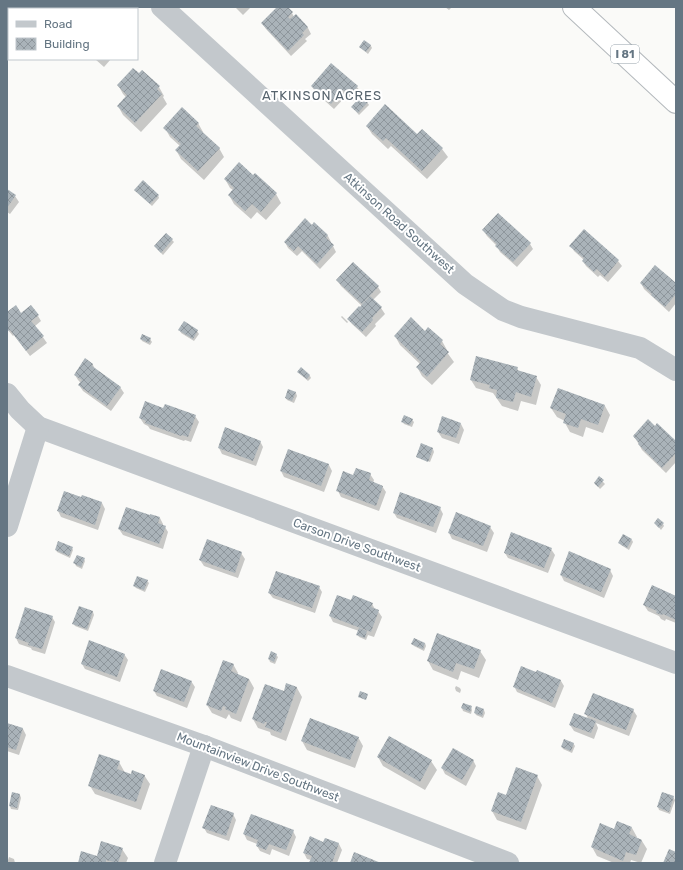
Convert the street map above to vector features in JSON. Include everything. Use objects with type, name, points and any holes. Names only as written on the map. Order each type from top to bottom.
[{"type":"highway","name":"I 81","points":[[574,7],[676,102]]},
{"type":"street","name":"Atkinson Road Southwest","points":[[162,7],[465,284],[504,310],[521,317],[640,348],[676,370]]},
{"type":"street","points":[[7,394],[20,410],[38,427],[7,526]]},
{"type":"street","name":"Carson Drive Southwest","points":[[38,427],[676,663]]},
{"type":"street","name":"Mountainview Drive Southwest","points":[[7,676],[204,746],[508,863]]},
{"type":"street","points":[[165,863],[204,746]]},
{"type":"building","points":[[277,7],[288,7],[293,12],[288,17],[290,19],[296,14],[308,27],[302,33],[304,35],[288,51],[261,23]]},
{"type":"building","points":[[364,40],[371,45],[366,52],[359,47]]},
{"type":"building","points":[[331,63],[358,86],[350,96],[343,90],[331,104],[311,86]]},
{"type":"building","points":[[133,68],[139,73],[142,70],[160,86],[157,89],[162,94],[135,123],[117,106],[127,95],[117,85]]},
{"type":"building","points":[[361,96],[368,102],[358,113],[351,107]]},
{"type":"building","points":[[385,104],[417,134],[422,129],[443,148],[422,171],[386,138],[383,141],[366,126]]},
{"type":"building","points":[[182,107],[199,123],[196,126],[220,148],[198,171],[175,150],[181,144],[163,128]]},
{"type":"building","points":[[239,162],[253,175],[255,173],[277,193],[261,212],[252,204],[245,211],[228,195],[234,188],[224,179]]},
{"type":"building","points":[[143,180],[159,195],[150,204],[134,190]]},
{"type":"building","points":[[7,189],[16,195],[7,208]]},
{"type":"building","points":[[498,213],[531,243],[513,262],[495,246],[497,244],[482,230]]},
{"type":"building","points":[[305,218],[312,225],[314,222],[328,235],[326,238],[334,245],[317,264],[298,246],[294,251],[284,242]]},
{"type":"building","points":[[584,229],[619,260],[605,277],[597,269],[594,272],[582,261],[584,258],[569,246]]},
{"type":"building","points":[[166,233],[173,239],[161,253],[154,246]]},
{"type":"building","points":[[353,262],[379,286],[362,304],[336,280]]},
{"type":"building","points":[[655,265],[676,283],[676,294],[665,307],[640,283]]},
{"type":"building","points":[[370,296],[382,307],[362,332],[347,319]]},
{"type":"building","points":[[16,305],[21,313],[31,305],[39,315],[31,321],[44,336],[26,351],[10,330],[9,331],[7,329],[7,312]]},
{"type":"building","points":[[411,317],[425,331],[428,327],[443,340],[440,344],[449,352],[427,377],[416,367],[421,362],[394,336]]},
{"type":"building","points":[[184,321],[198,330],[193,339],[178,330]]},
{"type":"building","points":[[142,334],[151,338],[149,343],[140,339]]},
{"type":"building","points":[[476,356],[518,367],[517,370],[537,376],[531,397],[516,392],[513,402],[496,398],[497,390],[489,388],[490,385],[470,380]]},
{"type":"building","points":[[85,358],[93,364],[92,366],[121,387],[107,406],[78,385],[82,380],[74,375]]},
{"type":"building","points":[[301,367],[310,375],[307,379],[297,372]]},
{"type":"building","points":[[558,388],[605,405],[598,425],[581,419],[578,428],[563,423],[566,414],[550,408]]},
{"type":"building","points":[[288,389],[296,392],[292,401],[285,398]]},
{"type":"building","points":[[145,401],[163,408],[165,404],[196,415],[188,437],[181,436],[145,423],[146,421],[139,418]]},
{"type":"building","points":[[404,415],[413,419],[410,425],[401,422]]},
{"type":"building","points":[[442,416],[461,423],[456,438],[437,432]]},
{"type":"building","points":[[648,419],[655,426],[657,423],[676,441],[676,453],[662,468],[638,444],[639,443],[633,436]]},
{"type":"building","points":[[225,427],[261,441],[253,461],[218,448]]},
{"type":"building","points":[[421,443],[433,448],[428,462],[416,457]]},
{"type":"building","points":[[288,449],[329,464],[321,486],[280,471]]},
{"type":"building","points":[[356,468],[371,473],[369,480],[383,486],[376,506],[336,491],[343,471],[353,475]]},
{"type":"building","points":[[599,476],[604,480],[598,487],[594,483]]},
{"type":"building","points":[[64,491],[102,502],[95,525],[57,511]]},
{"type":"building","points":[[400,492],[441,507],[433,527],[393,513]]},
{"type":"building","points":[[126,507],[160,517],[158,523],[166,526],[159,544],[118,529]]},
{"type":"building","points":[[456,512],[491,526],[483,546],[448,533]]},
{"type":"building","points":[[658,518],[664,523],[659,528],[654,523]]},
{"type":"building","points":[[511,532],[552,548],[544,568],[504,553]]},
{"type":"building","points":[[623,534],[632,539],[627,548],[618,543]]},
{"type":"building","points":[[207,539],[242,552],[235,573],[199,560]]},
{"type":"building","points":[[58,541],[73,547],[69,556],[55,550]]},
{"type":"building","points":[[569,551],[611,569],[601,592],[560,575]]},
{"type":"building","points":[[77,555],[85,558],[81,567],[73,563]]},
{"type":"building","points":[[276,571],[320,586],[312,608],[268,593]]},
{"type":"building","points":[[137,576],[148,580],[144,590],[133,586]]},
{"type":"building","points":[[652,585],[676,596],[676,620],[663,614],[656,613],[657,611],[643,605]]},
{"type":"building","points":[[337,595],[351,600],[353,595],[373,603],[371,607],[379,610],[371,632],[329,616]]},
{"type":"building","points":[[79,606],[93,611],[87,629],[72,624]]},
{"type":"building","points":[[25,607],[53,616],[42,649],[28,645],[29,643],[15,638]]},
{"type":"building","points":[[359,628],[367,631],[365,638],[356,635]]},
{"type":"building","points":[[437,633],[481,650],[474,669],[456,663],[453,672],[427,661]]},
{"type":"building","points":[[414,638],[425,643],[423,649],[411,644]]},
{"type":"building","points":[[89,640],[125,654],[117,677],[81,664]]},
{"type":"building","points":[[271,651],[277,654],[274,662],[268,659]]},
{"type":"building","points":[[223,660],[234,664],[231,671],[249,679],[236,714],[225,709],[226,707],[223,706],[221,711],[206,705]]},
{"type":"building","points":[[521,666],[536,672],[537,670],[561,680],[552,703],[513,687]]},
{"type":"building","points":[[161,669],[192,681],[184,702],[153,691]]},
{"type":"building","points":[[286,683],[297,687],[281,733],[265,727],[267,722],[264,724],[252,719],[265,684],[284,691]]},
{"type":"building","points":[[360,691],[368,694],[366,700],[358,697]]},
{"type":"building","points":[[593,693],[634,709],[626,730],[584,714]]},
{"type":"building","points":[[463,703],[472,706],[470,712],[461,708]]},
{"type":"building","points":[[476,706],[484,709],[482,716],[474,713]]},
{"type":"building","points":[[574,713],[596,721],[591,733],[569,725]]},
{"type":"building","points":[[310,718],[359,737],[350,760],[301,741]]},
{"type":"building","points":[[7,723],[23,728],[16,750],[7,747]]},
{"type":"building","points":[[389,736],[432,760],[420,782],[377,757]]},
{"type":"building","points":[[564,739],[574,743],[571,751],[561,747]]},
{"type":"building","points":[[453,748],[474,760],[462,780],[441,768]]},
{"type":"building","points":[[99,754],[120,761],[117,769],[131,774],[132,770],[145,775],[136,802],[88,786]]},
{"type":"building","points":[[516,767],[538,775],[521,822],[491,811],[498,792],[506,795]]},
{"type":"building","points":[[12,792],[20,794],[17,808],[9,806]]},
{"type":"building","points":[[662,792],[674,796],[669,812],[657,807]]},
{"type":"building","points":[[211,805],[234,813],[226,836],[202,828]]},
{"type":"building","points":[[251,814],[294,830],[286,850],[269,844],[266,850],[256,846],[258,840],[243,834]]},
{"type":"building","points":[[617,821],[632,827],[629,834],[642,840],[636,855],[626,852],[623,861],[591,847],[600,823],[614,829]]},
{"type":"building","points":[[310,836],[323,842],[325,838],[339,843],[332,863],[309,863],[312,856],[303,853]]},
{"type":"building","points":[[101,841],[123,848],[118,863],[106,860],[106,863],[78,863],[81,851],[97,856]]},
{"type":"building","points":[[669,849],[676,852],[676,863],[663,863]]},
{"type":"building","points":[[354,852],[381,863],[350,863]]},
{"type":"district","name":"ATKINSON ACRES","points":[[322,95]]}]
